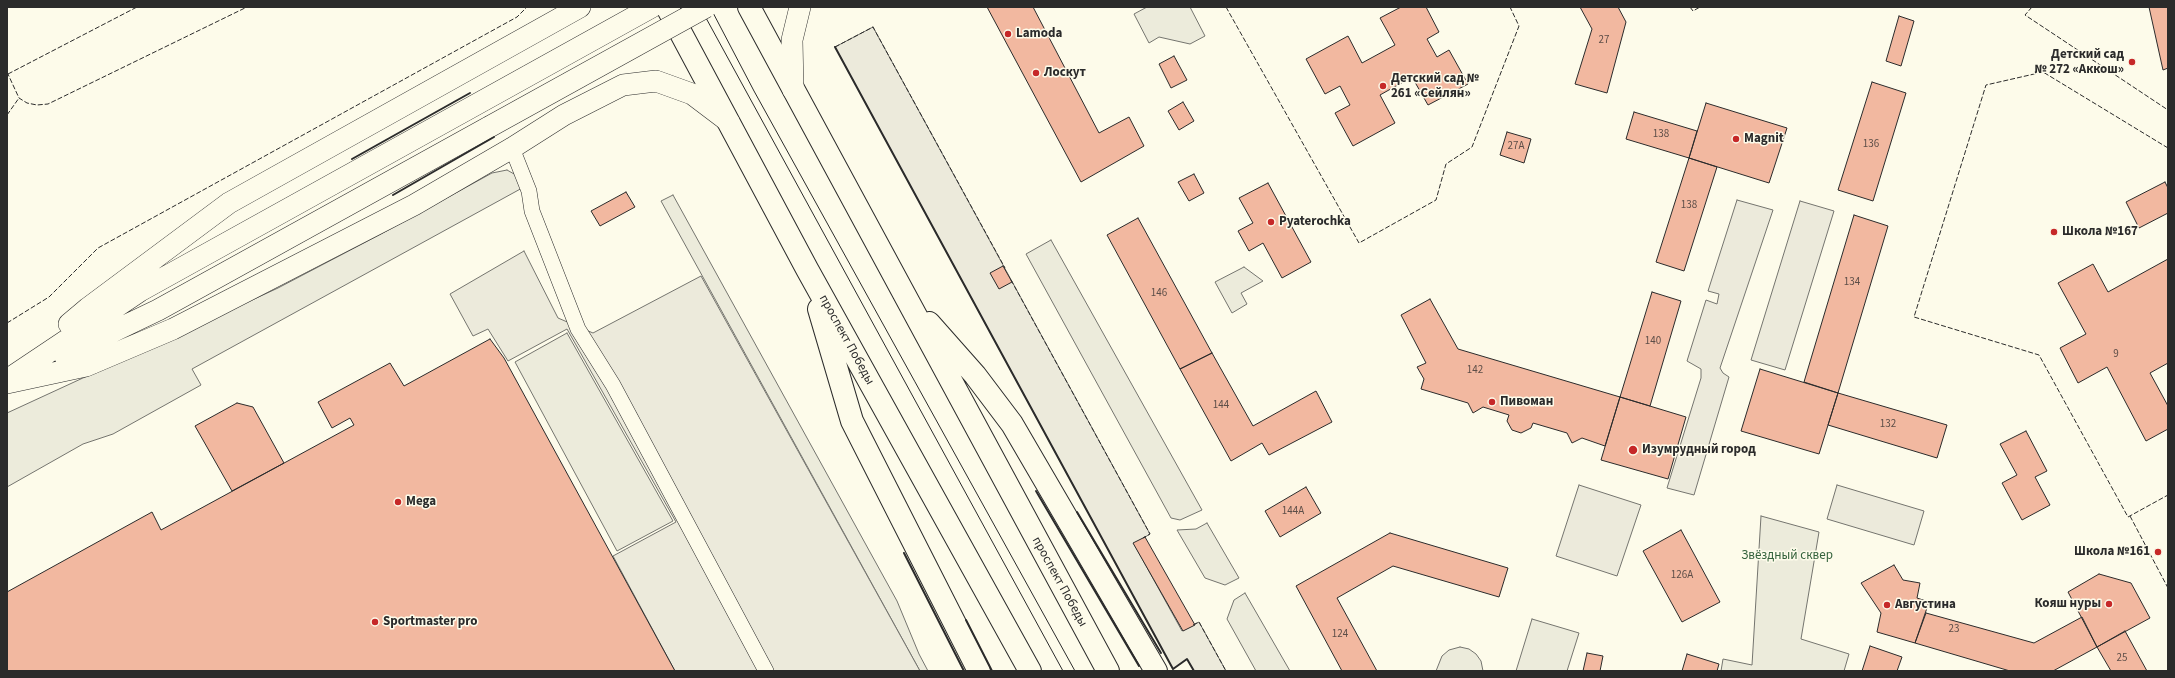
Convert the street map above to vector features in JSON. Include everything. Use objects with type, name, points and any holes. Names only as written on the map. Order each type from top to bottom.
[{"type":"main road","points":[[533,34],[556,7]]},
{"type":"main road","points":[[7,381],[88,308],[229,203],[580,7]]},
{"type":"main road","points":[[7,381],[140,291],[652,7]]},
{"type":"main road","name":"проспект Победы","points":[[667,7],[807,269],[1030,671]]},
{"type":"main road","points":[[7,381],[158,310],[706,7]]},
{"type":"main road","name":"проспект Победы","points":[[749,7],[886,264],[1108,671]]},
{"type":"main road","points":[[793,90],[792,40],[800,7]]},
{"type":"main road","points":[[7,381],[86,366],[173,329],[414,205],[512,148],[564,115],[623,86],[656,81],[692,94],[730,123]]},
{"type":"main road","points":[[886,264],[936,332],[975,375],[1012,424],[1153,665]]},
{"type":"main road","points":[[807,269],[852,421],[979,671]]},
{"type":"street","points":[[512,148],[529,191],[535,218],[578,329],[612,385],[766,671]]},
{"type":"green space","points":[[1147,7],[1190,7],[1205,36],[1190,44],[1159,37],[1149,43],[1134,14]]},
{"type":"green space","points":[[507,170],[523,179],[524,187],[192,369],[201,385],[113,434],[83,444],[7,487],[7,413],[278,288],[492,173]]},
{"type":"green space","points":[[673,195],[897,601],[919,654],[928,671],[920,671],[661,201]]},
{"type":"green space","points":[[1051,240],[1202,510],[1180,520],[1171,518],[1026,254]]},
{"type":"green space","points":[[1244,267],[1263,281],[1241,293],[1247,304],[1232,313],[1215,282]]},
{"type":"green space","points":[[567,333],[673,521],[617,551],[515,362]]},
{"type":"green space","name":"Звёздный сквер","points":[[1761,516],[1819,532],[1801,639],[1849,654],[1844,671],[1721,671],[1723,659],[1752,665]]},
{"type":"green space","points":[[1207,523],[1239,578],[1225,585],[1205,578],[1177,530],[1196,529]]},
{"type":"green space","points":[[1245,593],[1290,671],[1256,671],[1227,619],[1234,600]]},
{"type":"green space","points":[[1532,619],[1579,633],[1567,671],[1516,671]]},
{"type":"green space","points":[[1460,647],[1469,649],[1476,654],[1481,661],[1483,671],[1436,671],[1442,656],[1449,650]]},
{"type":"shaded area","points":[[873,27],[1150,534],[1134,544],[1182,631],[1199,622],[1226,671],[1194,671],[1187,659],[1173,669],[835,47]]},
{"type":"shaded area","points":[[1737,200],[1773,210],[1720,368],[1723,373],[1729,377],[1694,495],[1667,488],[1701,378],[1701,369],[1687,361],[1706,300],[1717,304],[1719,294],[1708,291]]},
{"type":"shaded area","points":[[1800,201],[1834,211],[1785,370],[1751,360]]},
{"type":"shaded area","points":[[524,251],[558,318],[593,333],[701,276],[920,671],[675,671],[613,556],[676,522],[567,329],[508,361],[488,329],[473,336],[450,294]]},
{"type":"shaded area","points":[[1579,485],[1641,505],[1617,576],[1556,556]]},
{"type":"shaded area","points":[[1837,485],[1924,511],[1914,545],[1827,519]]},
{"type":"building","points":[[987,7],[1033,7],[1099,133],[1129,117],[1144,146],[1081,182]]},
{"type":"building","points":[[1401,7],[1426,7],[1439,32],[1427,39],[1437,57],[1449,50],[1468,84],[1428,105],[1412,77],[1380,95],[1395,123],[1353,146],[1335,113],[1350,105],[1340,86],[1325,94],[1306,59],[1348,36],[1362,63],[1395,45],[1380,18]]},
{"type":"building","points":[[1580,7],[1618,7],[1626,22],[1607,93],[1575,84],[1592,29]]},
{"type":"building","points":[[2149,7],[2168,7],[2168,68],[2163,70]]},
{"type":"building","points":[[1899,16],[1914,21],[1901,66],[1886,61]]},
{"type":"building","points":[[1174,56],[1187,80],[1171,88],[1159,64]]},
{"type":"building","points":[[1872,82],[1906,93],[1873,201],[1838,190]]},
{"type":"building","points":[[1183,102],[1194,121],[1179,130],[1168,111]]},
{"type":"building","points":[[1706,103],[1787,128],[1769,183],[1689,158]]},
{"type":"building","points":[[1634,112],[1697,131],[1689,158],[1626,139]]},
{"type":"building","points":[[1507,132],[1531,139],[1524,163],[1500,155]]},
{"type":"building","points":[[1689,158],[1717,167],[1684,271],[1656,262]]},
{"type":"building","points":[[1194,174],[1204,193],[1189,201],[1178,182]]},
{"type":"building","points":[[2165,182],[2168,188],[2168,213],[2139,228],[2126,202]]},
{"type":"building","points":[[1268,183],[1311,262],[1282,278],[1263,243],[1249,251],[1238,231],[1253,223],[1239,198]]},
{"type":"building","points":[[626,192],[635,207],[600,226],[591,211]]},
{"type":"building","points":[[1854,215],[1888,226],[1838,393],[1804,382]]},
{"type":"building","points":[[1138,218],[1212,353],[1180,369],[1107,235]]},
{"type":"building","points":[[2168,259],[2168,363],[2150,373],[2168,406],[2168,429],[2146,441],[2107,367],[2078,383],[2060,348],[2086,334],[2058,283],[2093,264],[2108,292]]},
{"type":"building","points":[[1003,266],[1012,282],[999,289],[990,273]]},
{"type":"building","points":[[1652,292],[1681,301],[1650,406],[1620,397]]},
{"type":"building","points":[[1430,299],[1458,349],[1620,397],[1605,446],[1582,438],[1572,443],[1567,433],[1533,423],[1531,428],[1521,433],[1512,430],[1507,421],[1509,415],[1483,407],[1473,413],[1468,403],[1421,389],[1424,379],[1417,367],[1426,363],[1401,315]]},
{"type":"building","name":"Mega","points":[[490,339],[504,358],[675,671],[7,671],[7,592],[152,512],[161,530],[354,425],[350,418],[332,428],[318,402],[390,363],[404,386]]},
{"type":"building","points":[[1212,353],[1253,426],[1316,391],[1332,422],[1269,455],[1262,443],[1231,461],[1180,369]]},
{"type":"building","points":[[1760,369],[1838,393],[1819,454],[1741,431]]},
{"type":"building","points":[[1838,393],[1947,425],[1937,458],[1828,425]]},
{"type":"building","points":[[1620,397],[1686,417],[1668,479],[1601,460]]},
{"type":"building","points":[[237,403],[253,407],[284,463],[232,491],[195,426]]},
{"type":"building","points":[[2026,431],[2047,471],[2035,477],[2050,505],[2022,520],[2002,483],[2017,475],[2000,444]]},
{"type":"building","points":[[1306,487],[1321,513],[1280,537],[1265,511]]},
{"type":"building","points":[[1681,530],[1720,602],[1682,622],[1643,551]]},
{"type":"building","points":[[1390,533],[1508,568],[1499,597],[1393,566],[1337,598],[1377,671],[1342,671],[1296,586]]},
{"type":"building","points":[[1145,537],[1195,625],[1183,631],[1133,543]]},
{"type":"building","points":[[1894,565],[1903,580],[1920,583],[1917,598],[1929,602],[1915,643],[1877,632],[1881,613],[1861,583]]},
{"type":"building","name":"Кояш нуры","points":[[2099,574],[2131,583],[2150,618],[2097,647],[2068,592]]},
{"type":"building","points":[[1926,613],[2034,643],[2082,617],[2097,647],[2053,671],[2010,671],[1915,643]]},
{"type":"building","points":[[2125,631],[2147,671],[2111,671],[2097,647]]},
{"type":"building","points":[[1870,646],[1902,657],[1897,671],[1862,671]]},
{"type":"building","points":[[1587,653],[1603,656],[1600,671],[1583,671]]},
{"type":"building","points":[[1687,654],[1719,664],[1717,671],[1682,671]]},
{"type":"tram line","points":[[700,7],[1063,671]]},
{"type":"tram line","points":[[710,7],[754,91],[1075,671]]},
{"type":"fence","points":[[8,74],[137,7]]},
{"type":"fence","points":[[7,72],[19,98],[27,103],[37,105],[48,104],[247,7]]},
{"type":"fence","points":[[7,323],[49,297],[98,248],[517,17],[527,7]]},
{"type":"fence","points":[[1226,7],[1359,243],[1436,200],[1446,164],[1472,147],[1519,26],[1510,7]]},
{"type":"fence","points":[[1690,7],[1693,11],[1700,7]]},
{"type":"fence","points":[[2032,7],[2025,15],[2168,110]]},
{"type":"fence","points":[[835,47],[873,27],[1005,268]]},
{"type":"fence","points":[[2168,148],[2043,72],[1986,85],[1914,317],[2039,355],[2128,517],[2168,495]]},
{"type":"fence","points":[[7,115],[19,98]]},
{"type":"fence","points":[[1011,280],[1150,534],[1143,538]]},
{"type":"fence","points":[[2130,516],[2168,588]]},
{"type":"fence","points":[[1193,625],[1199,622],[1226,671]]},
{"type":"wall","points":[[835,47],[1173,669],[1187,659],[1194,671]]},
{"type":"wall","points":[[352,159],[470,93]]},
{"type":"wall","points":[[393,195],[494,137]]},
{"type":"wall","points":[[1036,491],[1139,666]]},
{"type":"wall","points":[[1077,512],[1161,653]]},
{"type":"wall","points":[[904,553],[964,671]]},
{"type":"wall","points":[[966,620],[992,671]]},
{"type":"place","name":"Lamoda","points":[[1008,34]]},
{"type":"place","name":"Детский сад № 272 «Аккош»","points":[[2132,62]]},
{"type":"place","name":"Лоскут","points":[[1036,73]]},
{"type":"place","name":"Детский сад № 261 «Сейлян»","points":[[1383,86]]},
{"type":"place","name":"Magnit","points":[[1736,139]]},
{"type":"place","name":"Pyaterochka","points":[[1271,222]]},
{"type":"place","name":"Школа №167","points":[[2054,232]]},
{"type":"place","name":"Пивоман","points":[[1492,402]]},
{"type":"place","name":"Изумрудный город","points":[[1633,450]]},
{"type":"place","name":"Mega","points":[[398,502]]},
{"type":"place","name":"Школа №161","points":[[2158,552]]},
{"type":"place","name":"Кояш нуры","points":[[2109,604]]},
{"type":"place","name":"Августина","points":[[1887,605]]},
{"type":"place","name":"Sportmaster pro","points":[[375,622]]}]
